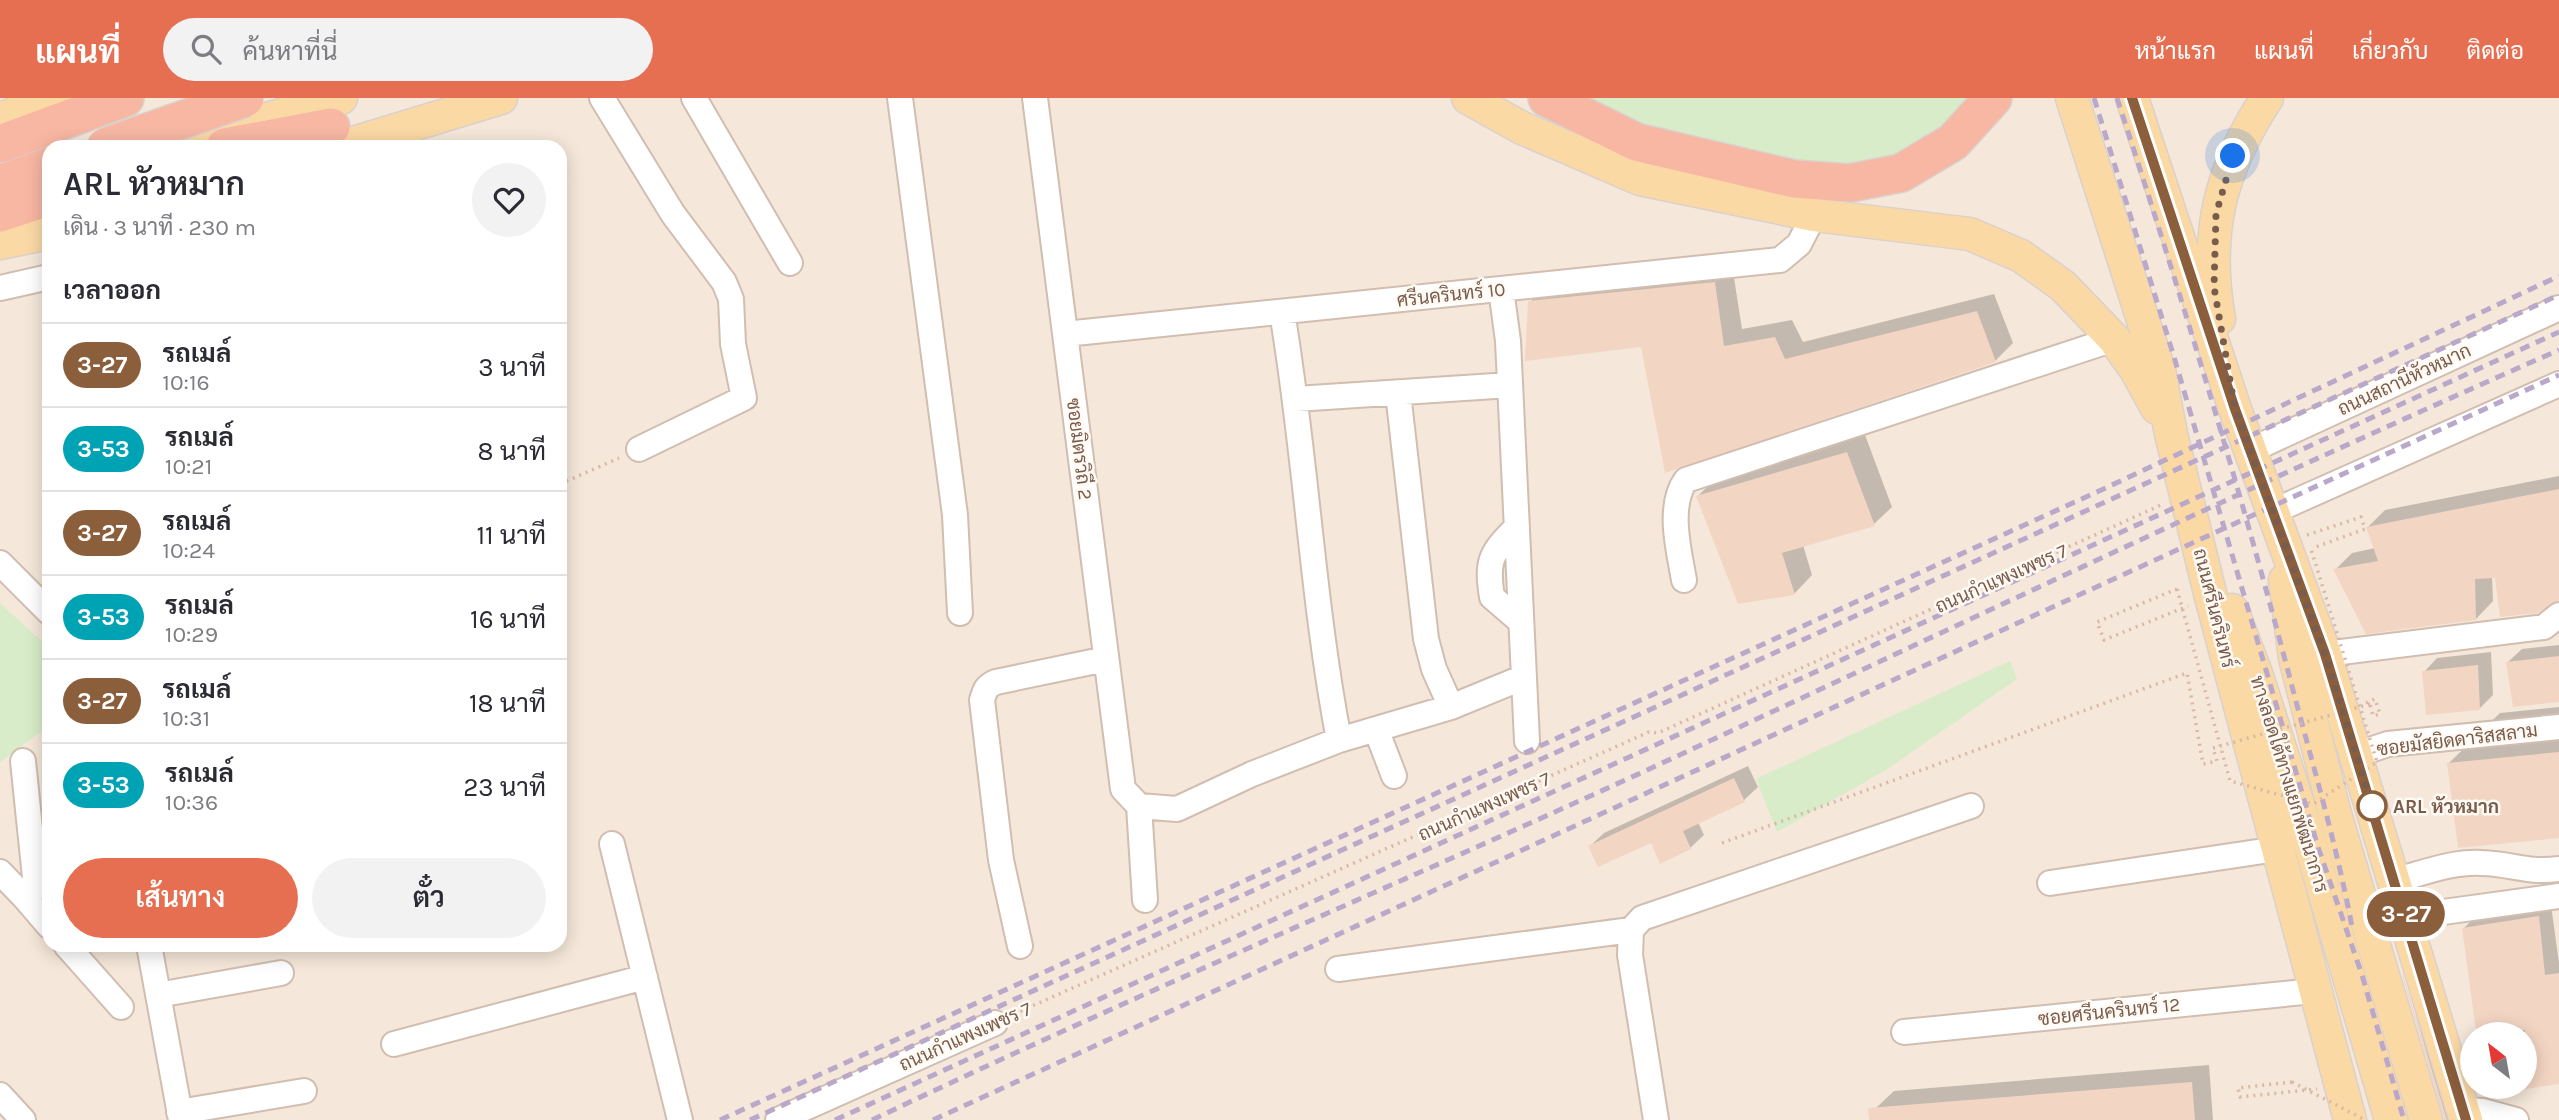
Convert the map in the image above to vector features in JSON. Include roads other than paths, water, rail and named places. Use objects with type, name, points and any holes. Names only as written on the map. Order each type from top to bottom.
[{"type":"highway","points":[[0,144],[125,98]]},
{"type":"highway","points":[[125,140],[245,98]]},
{"type":"highway","points":[[1547,98],[1636,142],[1794,179],[1850,183],[1901,173],[1953,142],[1993,98]]},
{"type":"highway","points":[[242,140],[340,133]]},
{"type":"highway","points":[[0,184],[42,169]]},
{"type":"highway","points":[[0,213],[42,199]]},
{"type":"main road","points":[[0,119],[55,98]]},
{"type":"main road","points":[[214,140],[222,109],[218,98]]},
{"type":"main road","points":[[340,133],[501,98]]},
{"type":"main road","points":[[1468,98],[1522,128],[1640,179],[1814,215],[1970,234],[2021,256],[2063,286],[2113,339],[2136,370],[2171,434]]},
{"type":"main road","name":"ถนนศรีนครินทร์","points":[[2072,98],[2160,370],[2171,434],[2188,493],[2211,597],[2350,1120]]},
{"type":"main road","points":[[2132,98],[2249,450],[2325,654],[2396,880],[2465,1115]]},
{"type":"main road","points":[[2235,409],[2214,287],[2216,214],[2233,156],[2267,98]]},
{"type":"main road","points":[[0,202],[42,187]]},
{"type":"main road","points":[[0,243],[42,234]]},
{"type":"main road","name":"ทางลอดใต้ทางแยกพัฒนาการ","points":[[2160,370],[2178,421],[2235,621],[2257,676],[2304,823],[2390,1120]]},
{"type":"main road","name":"ทางลอดใต้ทางแยกพัฒนาการ","points":[[2279,528],[2289,620],[2304,695],[2335,814],[2426,1120]]},
{"type":"street","points":[[602,98],[673,214],[724,282],[731,299],[733,344],[744,398],[639,449]]},
{"type":"street","points":[[694,98],[790,263]]},
{"type":"street","points":[[900,98],[955,515],[960,613]]},
{"type":"street","name":"ซอยมิตรวิถี 2","points":[[1035,98],[1123,789],[1134,802],[1145,900]]},
{"type":"street","name":"ศรีนครินทร์ 10","points":[[1065,334],[1780,260],[1799,244],[1814,215]]},
{"type":"street","points":[[0,288],[42,279]]},
{"type":"street","points":[[1501,289],[1510,385],[1527,741]]},
{"type":"street","name":"ถนนสถานีหัวหมาก","points":[[2249,450],[2559,308]]},
{"type":"street","points":[[1282,312],[1296,399],[1327,678],[1339,740]]},
{"type":"street","points":[[1684,580],[1676,536],[1679,489],[1686,480],[2113,339]]},
{"type":"street","points":[[2279,528],[2559,384]]},
{"type":"street","points":[[1296,399],[1510,385]]},
{"type":"street","points":[[1398,393],[1426,639],[1434,669],[1451,707]]},
{"type":"street","points":[[0,563],[42,605]]},
{"type":"street","points":[[2325,654],[2544,627],[2559,615]]},
{"type":"street","points":[[1020,946],[1001,860],[982,701],[984,692],[988,685],[996,682],[1106,659]]},
{"type":"street","points":[[1134,802],[1177,809],[1252,774],[1339,740],[1451,707],[1524,677]]},
{"type":"street","name":"ซอยมัสยิดดาริสสลาม","points":[[2355,755],[2388,744],[2559,727]]},
{"type":"street","points":[[1376,729],[1394,776]]},
{"type":"street","points":[[23,761],[37,881],[32,894],[25,898]]},
{"type":"street","points":[[1338,969],[1631,930],[1642,918],[1971,806]]},
{"type":"street","points":[[611,844],[680,1120]]},
{"type":"street","points":[[2050,884],[2277,849]]},
{"type":"street","points":[[2396,880],[2470,863],[2495,864],[2529,872],[2559,869]]},
{"type":"street","points":[[0,872],[42,918]]},
{"type":"street","points":[[2407,917],[2559,896]]},
{"type":"street","points":[[1631,930],[1630,955],[1656,1120]]},
{"type":"street","points":[[72,952],[121,1007]]},
{"type":"street","points":[[150,952],[180,1116],[304,1091]]},
{"type":"street","points":[[158,995],[281,974]]},
{"type":"street","points":[[394,1044],[645,977]]},
{"type":"street","name":"ซอยศรีนครินทร์ 12","points":[[1904,1032],[2314,991]]},
{"type":"street","name":"ถนนกำแพงเพชร 7","points":[[778,1120],[995,1023]]},
{"type":"street","points":[[0,1095],[23,1120]]},
{"type":"street","points":[[2465,1115],[2483,1111],[2516,1119]]},
{"type":"railway","points":[[2094,98],[2174,357],[2318,847],[2362,975],[2404,1120]]},
{"type":"railway","points":[[2117,98],[2228,455],[2322,799],[2352,927]]},
{"type":"railway","points":[[720,1120],[2099,491],[2559,276]]},
{"type":"railway","points":[[750,1120],[2559,295]]},
{"type":"railway","points":[[835,1120],[2559,332]]},
{"type":"railway","points":[[872,1120],[1064,1031],[1645,771],[2215,505],[2559,350]]},
{"type":"railway","points":[[933,1120],[2559,375]]},
{"type":"place","name":"ARL หัวหมาก","points":[[2372,806]]}]
